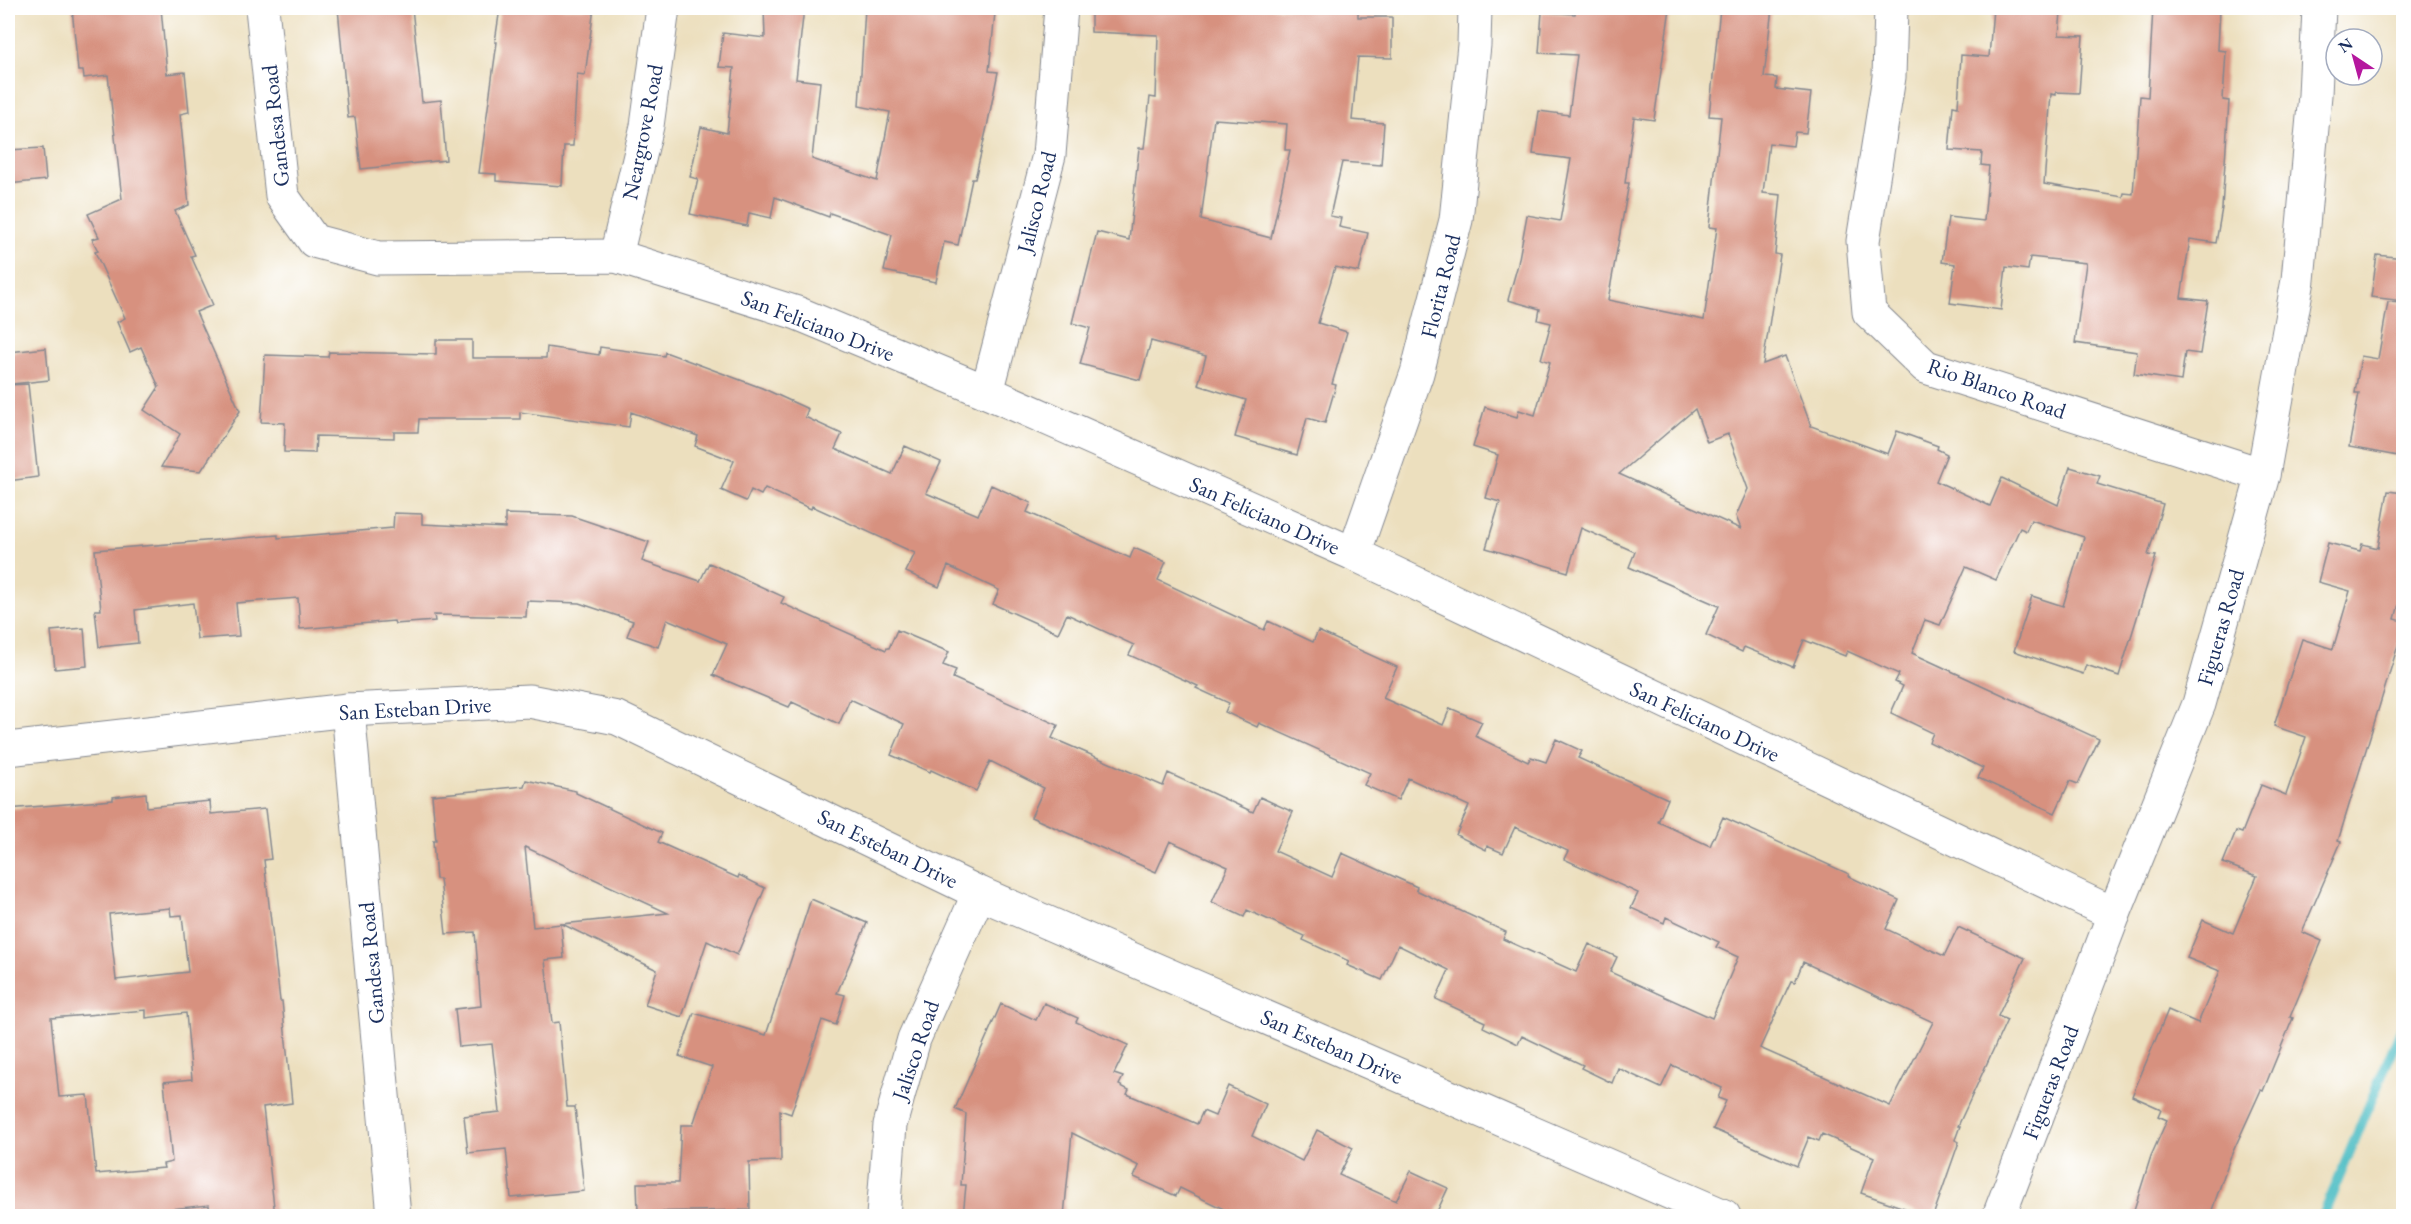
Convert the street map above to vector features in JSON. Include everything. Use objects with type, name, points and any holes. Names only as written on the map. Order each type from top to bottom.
[{"type":"street","name":"Gandesa Road","points":[[262,8],[282,196],[314,241],[378,258]]},
{"type":"street","name":"Neargrove Road","points":[[616,256],[647,126],[663,8]]},
{"type":"street","name":"Jalisco Road","points":[[987,392],[1049,155],[1061,8]]},
{"type":"street","name":"Florita Road","points":[[1354,554],[1417,373],[1456,220],[1474,45],[1475,8]]},
{"type":"street","name":"Rio Blanco Road","points":[[1891,8],[1889,77],[1863,241],[1869,312],[1926,367],[2263,475]]},
{"type":"street","name":"Figueras Road","points":[[1999,1216],[2114,914],[2199,704],[2263,475],[2298,280],[2315,95],[2319,8]]},
{"type":"street","name":"San Feliciano Drive","points":[[378,258],[616,256],[797,313],[987,392],[1354,554],[2114,914]]},
{"type":"street","name":"San Esteban Drive","points":[[8,749],[348,710],[529,701],[617,718],[979,893],[1724,1216]]},
{"type":"street","name":"Gandesa Road","points":[[348,710],[394,1216]]},
{"type":"street","name":"Jalisco Road","points":[[883,1216],[890,1125],[914,1039],[979,893]]},
{"type":"building","points":[[72,8],[161,8],[167,74],[185,72],[189,112],[180,114],[189,205],[175,211],[195,255],[191,256],[213,305],[196,312],[240,411],[201,471],[161,467],[180,434],[144,410],[159,387],[141,347],[130,352],[117,322],[125,318],[95,252],[98,251],[92,239],[99,237],[88,214],[122,199],[108,75],[84,78],[83,71],[78,71]]},
{"type":"building","points":[[338,8],[412,8],[422,102],[441,100],[446,160],[361,169],[355,117],[348,118]]},
{"type":"building","points":[[500,8],[594,8],[585,75],[577,74],[573,146],[564,146],[562,186],[496,181],[496,174],[479,173]]},
{"type":"building","points":[[764,8],[804,8],[796,79],[820,82],[812,159],[877,181],[890,112],[859,106],[865,8],[963,8],[963,10],[995,13],[989,71],[998,72],[987,127],[975,179],[972,179],[958,245],[944,242],[936,282],[884,271],[892,235],[830,213],[829,217],[775,197],[771,218],[749,213],[747,226],[690,214],[698,179],[690,177],[701,127],[727,133],[734,68],[719,67],[723,33],[765,38]]},
{"type":"building","points":[[1091,8],[1342,8],[1358,9],[1358,17],[1392,17],[1392,58],[1358,57],[1352,120],[1384,123],[1381,165],[1342,162],[1330,216],[1341,218],[1339,227],[1368,233],[1359,272],[1335,267],[1318,323],[1347,332],[1332,384],[1336,385],[1325,423],[1307,418],[1297,455],[1235,437],[1246,400],[1198,385],[1206,356],[1151,341],[1140,380],[1080,364],[1090,328],[1072,323],[1081,287],[1083,287],[1097,232],[1129,240],[1139,148],[1144,148],[1150,97],[1156,98],[1158,35],[1091,32]],"holes":[[[1214,119],[1287,124],[1285,150],[1290,150],[1271,238],[1201,220]]]},
{"type":"building","points":[[1576,8],[1670,8],[1654,120],[1634,117],[1625,183],[1629,183],[1608,300],[1704,320],[1717,228],[1709,227],[1721,117],[1709,116],[1720,8],[1772,8],[1764,77],[1777,78],[1776,89],[1811,93],[1806,133],[1795,132],[1793,146],[1769,143],[1763,193],[1781,195],[1775,254],[1780,255],[1763,364],[1785,356],[1811,426],[1888,454],[1897,431],[1938,446],[1937,449],[1947,454],[1936,481],[1990,506],[2002,478],[2058,505],[2070,467],[2100,476],[2097,484],[2163,504],[2148,555],[2156,556],[2119,676],[2086,665],[2083,674],[2014,651],[2032,596],[2063,606],[2084,537],[2031,520],[2026,531],[2020,528],[1996,580],[1966,567],[1940,625],[1925,620],[1912,653],[2099,739],[2078,784],[2070,781],[2055,813],[1978,778],[1983,768],[1929,742],[1933,733],[1891,713],[1903,686],[1895,682],[1899,674],[1847,651],[1845,656],[1804,640],[1793,667],[1744,647],[1742,652],[1706,635],[1719,606],[1629,567],[1635,552],[1581,528],[1568,572],[1486,548],[1500,502],[1486,498],[1498,455],[1473,447],[1485,407],[1517,417],[1519,410],[1535,415],[1550,362],[1541,359],[1551,323],[1538,320],[1540,309],[1508,300],[1518,264],[1527,215],[1560,221],[1571,159],[1533,154],[1539,111],[1569,115],[1577,55],[1539,53],[1542,12],[1575,14]],"holes":[[[1695,409],[1707,442],[1728,434],[1748,489],[1736,516],[1741,529],[1619,474]]]},
{"type":"building","points":[[1993,8],[2061,12],[2059,35],[2083,36],[2079,93],[2056,92],[2056,95],[2051,94],[2044,184],[2123,197],[2124,193],[2133,194],[2140,96],[2148,97],[2153,8],[2220,8],[2218,50],[2226,51],[2223,100],[2229,101],[2222,208],[2216,243],[2190,239],[2181,298],[2208,301],[2200,354],[2185,352],[2181,381],[2134,374],[2137,352],[2075,343],[2086,263],[2030,257],[2028,270],[2006,267],[2001,310],[1950,303],[1955,264],[1942,262],[1948,217],[1984,221],[1989,166],[1981,165],[1982,152],[1949,150],[1953,106],[1958,107],[1961,55],[1989,57]]},
{"type":"building","points":[[43,148],[46,180],[8,184],[8,150]]},
{"type":"building","points":[[2377,255],[2403,258],[2403,301],[2371,297]]},
{"type":"building","points":[[2388,302],[2403,303],[2403,457],[2349,447],[2359,393],[2355,393],[2361,356],[2378,359]]},
{"type":"building","points":[[436,340],[472,340],[472,358],[546,358],[547,347],[599,355],[600,347],[664,356],[665,352],[762,388],[808,409],[805,417],[842,434],[835,449],[892,474],[905,446],[941,462],[926,493],[978,515],[991,485],[1031,503],[1027,512],[1130,558],[1134,548],[1166,562],[1158,580],[1264,630],[1268,621],[1313,642],[1318,631],[1397,667],[1383,698],[1443,725],[1450,708],[1482,722],[1475,736],[1528,762],[1531,757],[1546,762],[1556,739],[1582,751],[1578,758],[1668,799],[1658,822],[1710,846],[1723,817],[1849,874],[1848,876],[1899,900],[1886,929],[1944,956],[1958,927],[2025,958],[1998,1016],[2007,1020],[1958,1126],[1960,1126],[1955,1140],[1959,1142],[1933,1216],[1927,1216],[1861,1193],[1874,1157],[1822,1134],[1819,1141],[1809,1137],[1797,1166],[1713,1129],[1726,1101],[1718,1098],[1722,1088],[1672,1065],[1661,1088],[1618,1068],[1612,1083],[1581,1068],[1583,1065],[1522,1036],[1518,1044],[1483,1027],[1485,1022],[1436,999],[1449,970],[1398,945],[1382,980],[1347,965],[1349,961],[1303,940],[1305,936],[1247,910],[1244,917],[1212,902],[1228,867],[1170,841],[1156,872],[1031,817],[1044,788],[990,761],[976,791],[891,755],[904,724],[850,699],[839,724],[792,702],[789,707],[713,675],[727,644],[667,619],[658,647],[627,636],[633,621],[579,603],[527,601],[526,617],[434,615],[435,621],[395,624],[394,621],[300,629],[298,598],[236,603],[239,636],[197,639],[193,603],[135,610],[138,643],[99,647],[95,610],[101,610],[95,550],[393,528],[394,513],[422,514],[422,524],[505,528],[505,514],[572,516],[649,542],[642,561],[700,581],[709,563],[784,597],[781,603],[886,650],[897,630],[949,652],[943,665],[956,670],[953,678],[1058,725],[1052,738],[1163,786],[1168,773],[1253,812],[1260,797],[1293,812],[1275,851],[1332,877],[1342,853],[1417,887],[1416,890],[1506,932],[1503,939],[1576,972],[1589,944],[1617,957],[1610,972],[1712,1018],[1738,957],[1716,947],[1719,942],[1666,917],[1664,923],[1631,908],[1638,893],[1564,859],[1568,851],[1515,827],[1503,853],[1487,846],[1486,850],[1456,835],[1469,806],[1408,778],[1398,800],[1364,785],[1370,773],[1259,723],[1257,727],[1225,712],[1229,703],[1196,688],[1198,686],[1129,655],[1134,645],[1067,614],[1058,633],[993,604],[999,590],[948,566],[939,587],[906,572],[915,553],[812,506],[811,509],[765,488],[761,495],[751,490],[746,501],[721,490],[734,461],[695,446],[698,436],[631,412],[629,427],[520,412],[520,419],[419,419],[418,432],[394,432],[394,438],[316,436],[315,453],[284,452],[285,423],[261,422],[265,355],[328,357],[329,352],[436,354]],"holes":[[[1803,962],[1933,1022],[1890,1106],[1760,1048],[1791,981],[1795,982]]]},
{"type":"building","points":[[46,348],[49,380],[12,384],[9,352]]},
{"type":"building","points":[[28,384],[38,477],[8,481],[8,385]]},
{"type":"building","points":[[2388,491],[2403,493],[2403,589],[2395,619],[2403,621],[2403,629],[2338,841],[2341,842],[2302,932],[2322,941],[2290,1017],[2293,1018],[2263,1091],[2261,1090],[2230,1158],[2210,1216],[2132,1216],[2151,1156],[2167,1120],[2158,1116],[2161,1109],[2132,1096],[2168,1010],[2198,1023],[2220,971],[2187,958],[2203,920],[2233,933],[2257,876],[2223,863],[2236,831],[2242,833],[2261,785],[2286,795],[2306,737],[2274,726],[2302,639],[2333,649],[2350,591],[2318,582],[2328,543],[2360,551],[2362,544],[2378,548]]},
{"type":"building","points":[[84,628],[87,666],[55,669],[51,631]]},
{"type":"building","points":[[526,780],[576,791],[662,833],[658,842],[765,888],[737,955],[707,941],[682,1017],[645,1005],[657,970],[562,924],[668,913],[525,847],[533,927],[561,924],[564,958],[545,960],[552,1023],[559,1022],[567,1107],[575,1107],[584,1191],[511,1198],[506,1149],[468,1153],[464,1116],[500,1112],[492,1044],[459,1047],[455,1009],[481,1006],[475,932],[446,934],[440,879],[436,879],[433,841],[436,841],[432,795],[524,786]]},
{"type":"building","points":[[146,793],[147,807],[210,801],[211,814],[265,809],[271,859],[264,860],[292,1103],[263,1107],[275,1216],[210,1216],[209,1205],[101,1216],[8,1216],[8,809],[113,800],[113,797]],"holes":[[[170,908],[171,916],[182,915],[188,972],[116,980],[109,914]],[[146,1010],[146,1018],[186,1013],[192,1079],[164,1082],[172,1162],[163,1164],[164,1168],[96,1174],[88,1095],[59,1097],[51,1018]]]},
{"type":"building","points":[[811,899],[867,923],[837,993],[845,995],[836,1025],[822,1020],[791,1114],[780,1110],[781,1161],[749,1162],[750,1210],[638,1212],[637,1183],[678,1183],[681,1125],[693,1125],[712,1067],[679,1056],[694,1013],[766,1035]]},
{"type":"building","points":[[1044,1003],[1078,1018],[1076,1022],[1128,1045],[1114,1074],[1123,1077],[1119,1085],[1129,1090],[1127,1094],[1197,1124],[1203,1111],[1215,1116],[1228,1086],[1266,1104],[1252,1136],[1302,1161],[1317,1130],[1353,1148],[1339,1175],[1396,1201],[1411,1171],[1448,1188],[1435,1216],[1238,1216],[1180,1188],[1176,1196],[1134,1177],[1139,1166],[1072,1133],[1064,1216],[963,1216],[966,1185],[961,1185],[966,1114],[955,1109],[1001,1004],[1036,1020]]},
{"type":"waterway","points":[[2323,1216],[2404,1022]]}]
